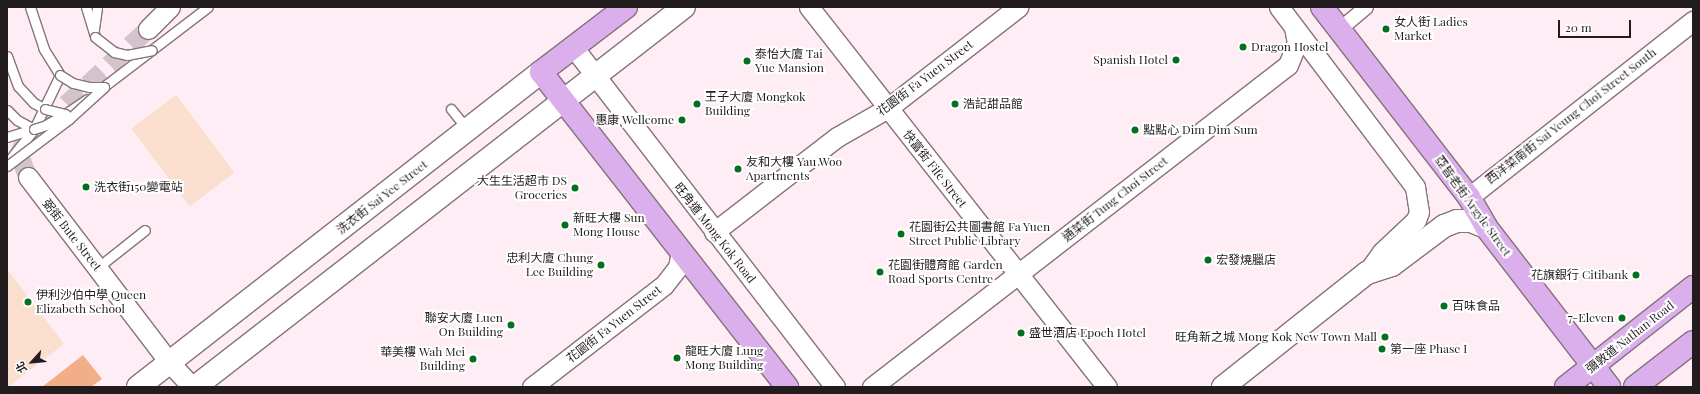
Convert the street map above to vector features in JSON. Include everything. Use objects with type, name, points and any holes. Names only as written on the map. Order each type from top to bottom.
[{"type":"main road","name":"洗衣街 Sai Yee Street","points":[[138,387],[626,7]]},
{"type":"main road","points":[[195,387],[564,102],[684,7]]},
{"type":"main road","name":"亞皆老街 Argyle Street","points":[[1322,7],[1469,197],[1486,227],[1608,387]]},
{"type":"main road","points":[[541,72],[786,387]]},
{"type":"main road","points":[[1223,387],[1367,273],[1392,265],[1444,226],[1457,221],[1471,221],[1486,227]]},
{"type":"main road","name":"彌敦道 Nathan Road","points":[[1566,387],[1693,287]]},
{"type":"main road","points":[[1635,387],[1693,342]]},
{"type":"street","points":[[148,29],[170,7]]},
{"type":"street","name":"快富街 Fife Street","points":[[809,7],[1017,275],[1107,387]]},
{"type":"street","name":"花園街 Fa Yuen Street","points":[[714,232],[837,137],[888,108],[1018,7]]},
{"type":"street","points":[[1278,7],[1408,174],[1419,198],[1416,220],[1382,252],[1367,273]]},
{"type":"street","points":[[1339,30],[1366,7]]},
{"type":"street","name":"西洋菜南街 Sai Yeung Choi Street South","points":[[1469,197],[1693,22]]},
{"type":"street","name":"通菜街 Tung Choi Street","points":[[872,387],[1288,65],[1297,43],[1294,27]]},
{"type":"street","name":"旺角道 Mong Kok Road","points":[[574,48],[714,232],[836,387]]},
{"type":"street","name":"弼街 Bute Street","points":[[28,178],[170,362],[192,387]]},
{"type":"street","name":"花園街 Fa Yuen Street","points":[[532,387],[664,285],[678,267],[681,251]]},
{"type":"lane","points":[[30,7],[44,49],[60,75],[74,83],[89,87],[104,87]]},
{"type":"lane","points":[[86,7],[95,37],[103,46],[127,55],[152,50]]},
{"type":"lane","points":[[95,37],[97,7]]},
{"type":"lane","points":[[7,136],[46,125],[65,114],[104,87],[208,7]]},
{"type":"lane","points":[[7,56],[18,86],[34,103],[46,109],[65,114]]},
{"type":"lane","points":[[7,165],[34,129],[46,109],[60,75]]},
{"type":"lane","points":[[7,165],[69,119],[104,87]]},
{"type":"lane","points":[[451,109],[468,130]]},
{"type":"lane","points":[[7,110],[17,120],[34,129]]},
{"type":"lane","points":[[97,268],[145,230]]},
{"type":"shaded area","points":[[176,95],[234,172],[190,206],[131,129]]},
{"type":"shaded area","points":[[7,269],[64,344],[8,387],[7,387]]},
{"type":"shaded area","points":[[83,355],[102,379],[91,387],[42,387]]},
{"type":"tunnel","points":[[28,177],[19,154],[24,143],[148,29]]},
{"type":"place","name":"女人街 Ladies Market","points":[[1386,29]]},
{"type":"place","name":"Dragon Hostel","points":[[1243,47]]},
{"type":"place","name":"Spanish Hotel","points":[[1176,60]]},
{"type":"place","name":"泰怡大廈 Tai Yue Mansion","points":[[747,61]]},
{"type":"place","name":"王子大廈 Mongkok Building","points":[[697,104]]},
{"type":"place","name":"浩記甜品館","points":[[955,104]]},
{"type":"place","name":"惠康 Wellcome","points":[[682,120]]},
{"type":"place","name":"點點心 Dim Dim Sum","points":[[1135,130]]},
{"type":"place","name":"友和大樓 Yau Woo Apartments","points":[[738,169]]},
{"type":"place","name":"洗衣街150變電站","points":[[86,187]]},
{"type":"place","name":"大生生活超市 DS Groceries","points":[[575,188]]},
{"type":"place","name":"新旺大樓 Sun Mong House","points":[[565,225]]},
{"type":"place","name":"花園街公共圖書館 Fa Yuen Street Public Library","points":[[901,234]]},
{"type":"place","name":"宏發燒臘店","points":[[1208,260]]},
{"type":"place","name":"忠利大廈 Chung Lee Building","points":[[601,265]]},
{"type":"place","name":"花園街體育館 Garden Road Sports Centre","points":[[880,272]]},
{"type":"place","name":"花旗銀行 Citibank","points":[[1636,275]]},
{"type":"place","name":"伊利沙伯中學 Queen Elizabeth School","points":[[28,302]]},
{"type":"place","name":"百味食品","points":[[1444,306]]},
{"type":"place","name":"7-Eleven","points":[[1622,318]]},
{"type":"place","name":"聯安大廈 Luen On Building","points":[[511,325]]},
{"type":"place","name":"盛世酒店 Epoch Hotel","points":[[1021,333]]},
{"type":"place","name":"旺角新之城 Mong Kok New Town Mall","points":[[1385,337]]},
{"type":"place","name":"第一座 Phase I","points":[[1382,349]]},
{"type":"place","name":"龍旺大廈 Lung Mong Building","points":[[677,358]]},
{"type":"place","name":"華美樓 Wah Mei Building","points":[[473,359]]}]
